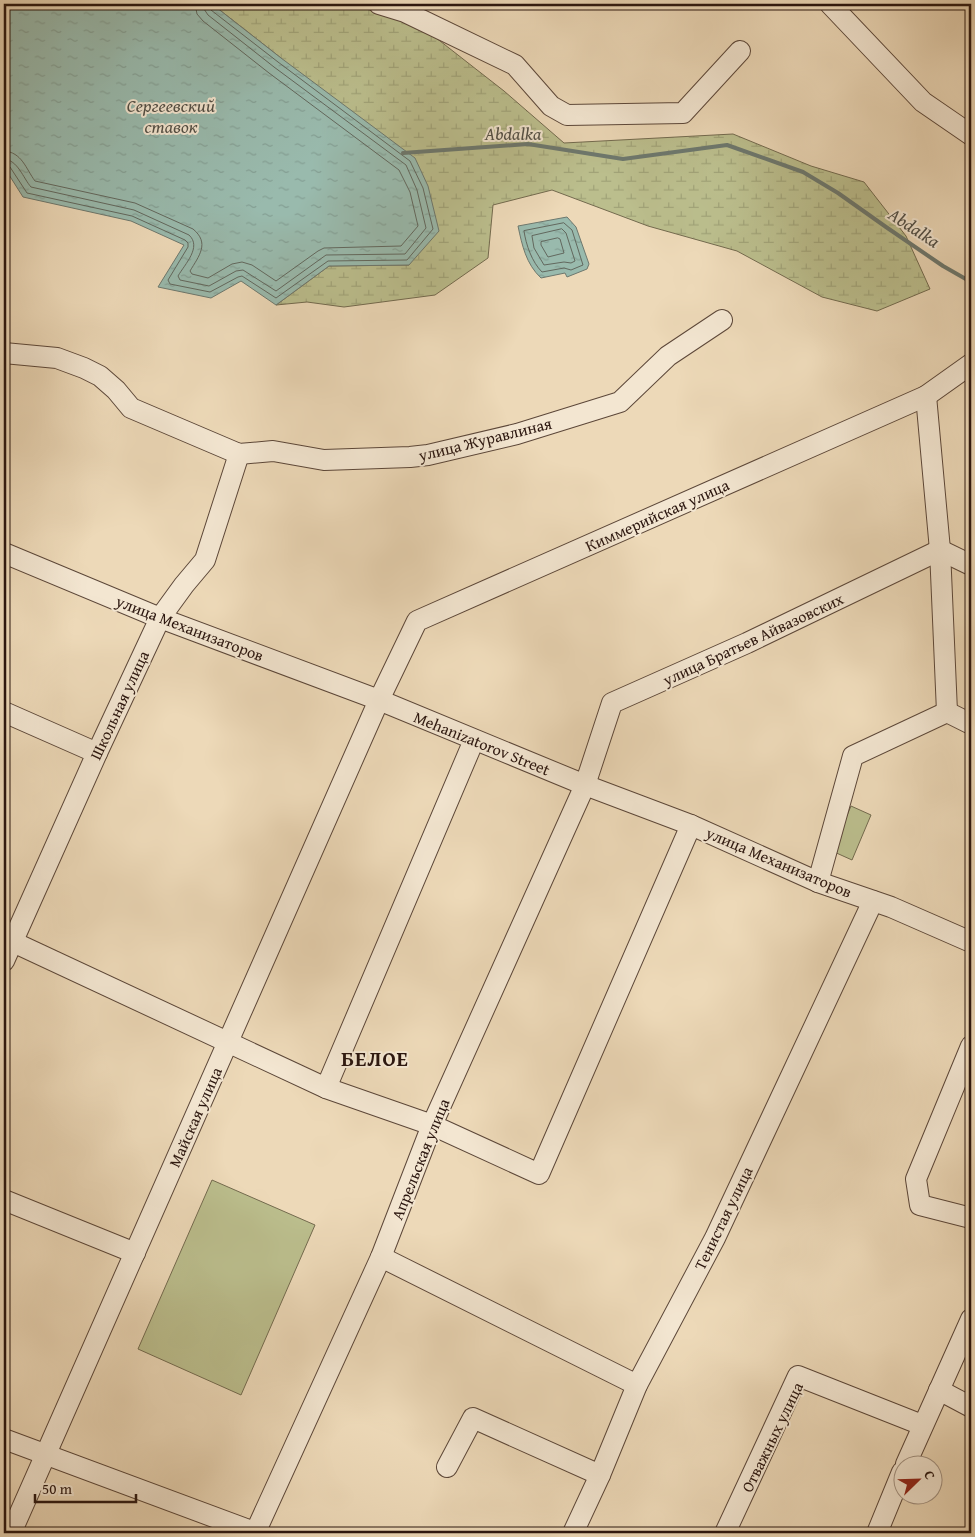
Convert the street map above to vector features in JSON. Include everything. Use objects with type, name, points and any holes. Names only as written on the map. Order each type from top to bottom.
[{"type":"street","points":[[379,4],[405,12],[514,65],[551,106],[567,115],[683,114],[740,51]]},
{"type":"street","points":[[830,4],[923,102],[971,135]]},
{"type":"street","name":"улица Журавлиная","points":[[4,353],[57,358],[84,368],[100,376],[116,390],[131,408],[239,454],[273,451],[324,460],[410,457],[428,455],[517,434],[620,402],[668,356],[722,320]]},
{"type":"street","name":"Киммерийская улица","points":[[379,700],[417,621],[926,396],[971,364]]},
{"type":"street","points":[[926,396],[940,550],[947,712]]},
{"type":"street","name":"Школьная улица","points":[[4,962],[97,753],[160,618],[205,560],[239,454]]},
{"type":"street","points":[[940,550],[971,565]]},
{"type":"street","name":"улица Братьев Айвазовских","points":[[585,785],[612,702],[747,644],[940,550]]},
{"type":"street","name":"улица Механизаторов","points":[[4,553],[160,618],[379,700]]},
{"type":"street","name":"Mehanizatorov Street","points":[[379,700],[585,785]]},
{"type":"street","name":"Майская улица","points":[[11,1533],[379,700]]},
{"type":"street","points":[[4,712],[97,753]]},
{"type":"street","points":[[947,712],[971,724]]},
{"type":"street","points":[[818,882],[853,756],[947,712]]},
{"type":"street","points":[[326,1088],[474,740]]},
{"type":"street","name":"улица Механизаторов","points":[[585,785],[691,825],[818,882],[891,907],[971,942]]},
{"type":"street","name":"Апрельская улица","points":[[256,1533],[380,1257],[432,1125],[585,785]]},
{"type":"street","points":[[13,942],[326,1088],[432,1125],[539,1174],[691,825]]},
{"type":"street","name":"Тенистая улица","points":[[573,1533],[600,1475],[637,1385],[715,1238],[873,901]]},
{"type":"street","points":[[971,1046],[916,1179],[920,1205],[971,1218]]},
{"type":"street","points":[[4,1200],[135,1253]]},
{"type":"street","points":[[380,1257],[637,1385]]},
{"type":"street","points":[[910,1454],[971,1319]]},
{"type":"street","name":"Отважных улица","points":[[725,1533],[798,1376],[922,1425]]},
{"type":"street","points":[[939,1390],[971,1407]]},
{"type":"street","points":[[446,1467],[473,1418],[600,1475]]},
{"type":"street","points":[[4,1438],[256,1533]]},
{"type":"street","points":[[879,1533],[892,1499]]},
{"type":"green space","points":[[212,4],[348,4],[417,23],[504,91],[564,143],[733,134],[811,166],[864,182],[906,236],[930,289],[877,311],[822,297],[737,251],[648,226],[552,190],[493,205],[488,258],[435,295],[344,307],[307,302],[276,305],[329,266],[409,265],[281,58]]},
{"type":"green space","points":[[851,806],[871,815],[852,860],[832,851]]},
{"type":"green space","points":[[212,1180],[315,1225],[241,1395],[138,1349]]},
{"type":"water","name":"Сергеевский ставок","points":[[4,4],[212,4],[415,158],[428,186],[439,231],[409,265],[329,266],[276,305],[241,281],[211,298],[158,287],[184,245],[131,221],[23,197],[4,167]]},
{"type":"water","points":[[567,217],[576,227],[589,264],[587,269],[567,277],[565,273],[541,278],[528,260],[518,226]]},
{"type":"waterway","name":"Abdalka","points":[[403,153],[528,144],[623,159],[727,145],[803,172],[838,193],[943,266],[971,282]]},
{"type":"district","name":"БЕЛОЕ","points":[[375,1059]]}]
